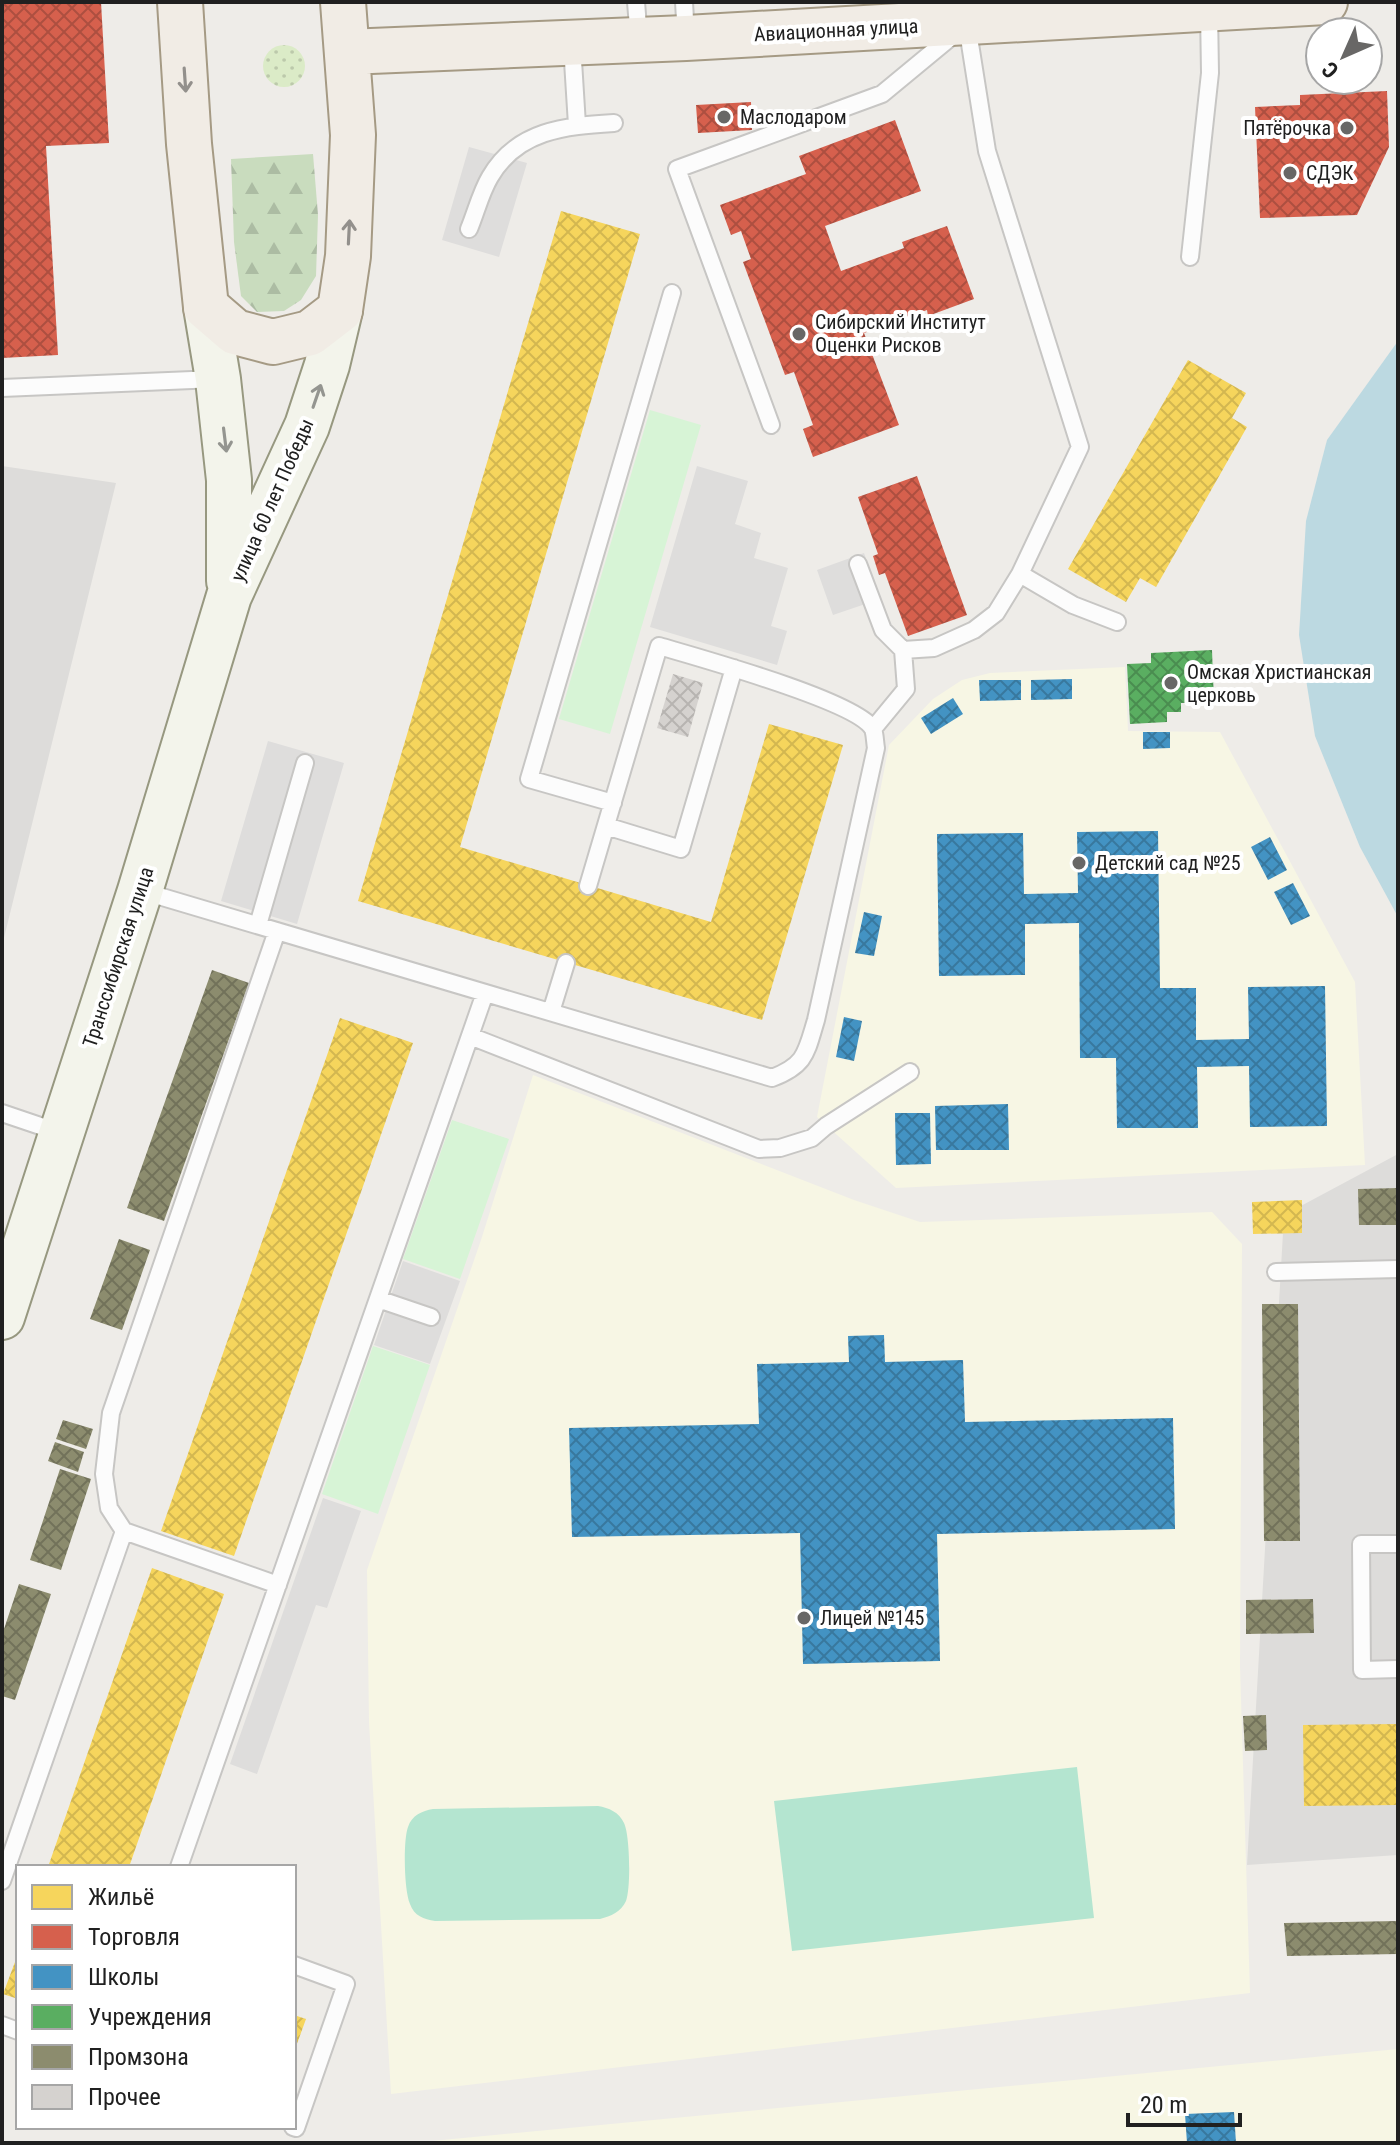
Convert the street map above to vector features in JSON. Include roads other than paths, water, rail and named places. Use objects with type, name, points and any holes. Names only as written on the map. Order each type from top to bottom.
[{"type":"main road","name":"улица 60 лет Победы","points":[[180,2],[189,144],[229,480],[229,596]]},
{"type":"main road","name":"улица 60 лет Победы","points":[[229,596],[307,426],[327,365],[340,310],[348,256],[353,135],[343,2]]},
{"type":"main road","name":"Авиационная улица","points":[[347,52],[572,43],[638,21],[908,20],[967,23],[1135,8],[1209,9],[1325,2]]},
{"type":"main road","points":[[206,307],[235,332],[273,342],[310,333],[340,310]]},
{"type":"main road","name":"Транссибирская улица","points":[[2,1317],[140,891],[229,596]]},
{"type":"lane","points":[[1190,257],[1210,73],[1209,9]]},
{"type":"lane","points":[[771,425],[677,169],[882,94],[967,23]]},
{"type":"lane","points":[[903,650],[934,648],[974,630],[996,613],[1020,574],[1080,447],[987,151],[967,23]]},
{"type":"lane","points":[[572,43],[577,125]]},
{"type":"lane","points":[[469,229],[489,178],[510,149],[541,134],[577,125],[614,123]]},
{"type":"lane","points":[[613,803],[529,779],[672,293]]},
{"type":"lane","points":[[2,388],[218,379]]},
{"type":"lane","points":[[858,564],[883,630],[903,650],[906,689],[873,729]]},
{"type":"lane","points":[[1020,574],[1073,605],[1117,622]]},
{"type":"lane","points":[[140,891],[772,1078],[794,1070],[807,1051],[816,1020],[876,748],[873,729],[859,716],[834,705],[734,668],[659,646],[588,886]]},
{"type":"lane","points":[[606,826],[681,849],[734,668]]},
{"type":"lane","points":[[258,925],[305,763]]},
{"type":"lane","points":[[277,931],[111,1413],[104,1474],[109,1508],[124,1531],[278,1585]]},
{"type":"lane","points":[[551,1012],[566,963]]},
{"type":"lane","points":[[180,1865],[485,993]]},
{"type":"lane","points":[[470,1036],[759,1149],[780,1148],[812,1138],[910,1072]]},
{"type":"lane","points":[[2,1113],[61,1133]]},
{"type":"lane","points":[[1276,1272],[1398,1269]]},
{"type":"lane","points":[[378,1299],[431,1317]]},
{"type":"lane","points":[[2,1881],[124,1531]]},
{"type":"lane","points":[[1398,1544],[1361,1544],[1362,1670],[1398,1669]]},
{"type":"lane","points":[[296,1966],[346,1984],[296,2128]]},
{"type":"water","points":[[1398,341],[1398,917],[1360,847],[1315,736],[1299,635],[1306,521],[1327,440]]},
{"type":"place","name":"Маслодаром","points":[[724,117]]},
{"type":"place","name":"Пятёрочка","points":[[1347,128]]},
{"type":"place","name":"СДЭК","points":[[1290,173]]},
{"type":"place","name":"Сибирский Институт Оценки Рисков","points":[[799,334]]},
{"type":"place","name":"Омская Христианская церковь","points":[[1171,683]]},
{"type":"place","name":"Детский сад №25","points":[[1079,863]]},
{"type":"place","name":"Лицей №145","points":[[804,1618]]}]
